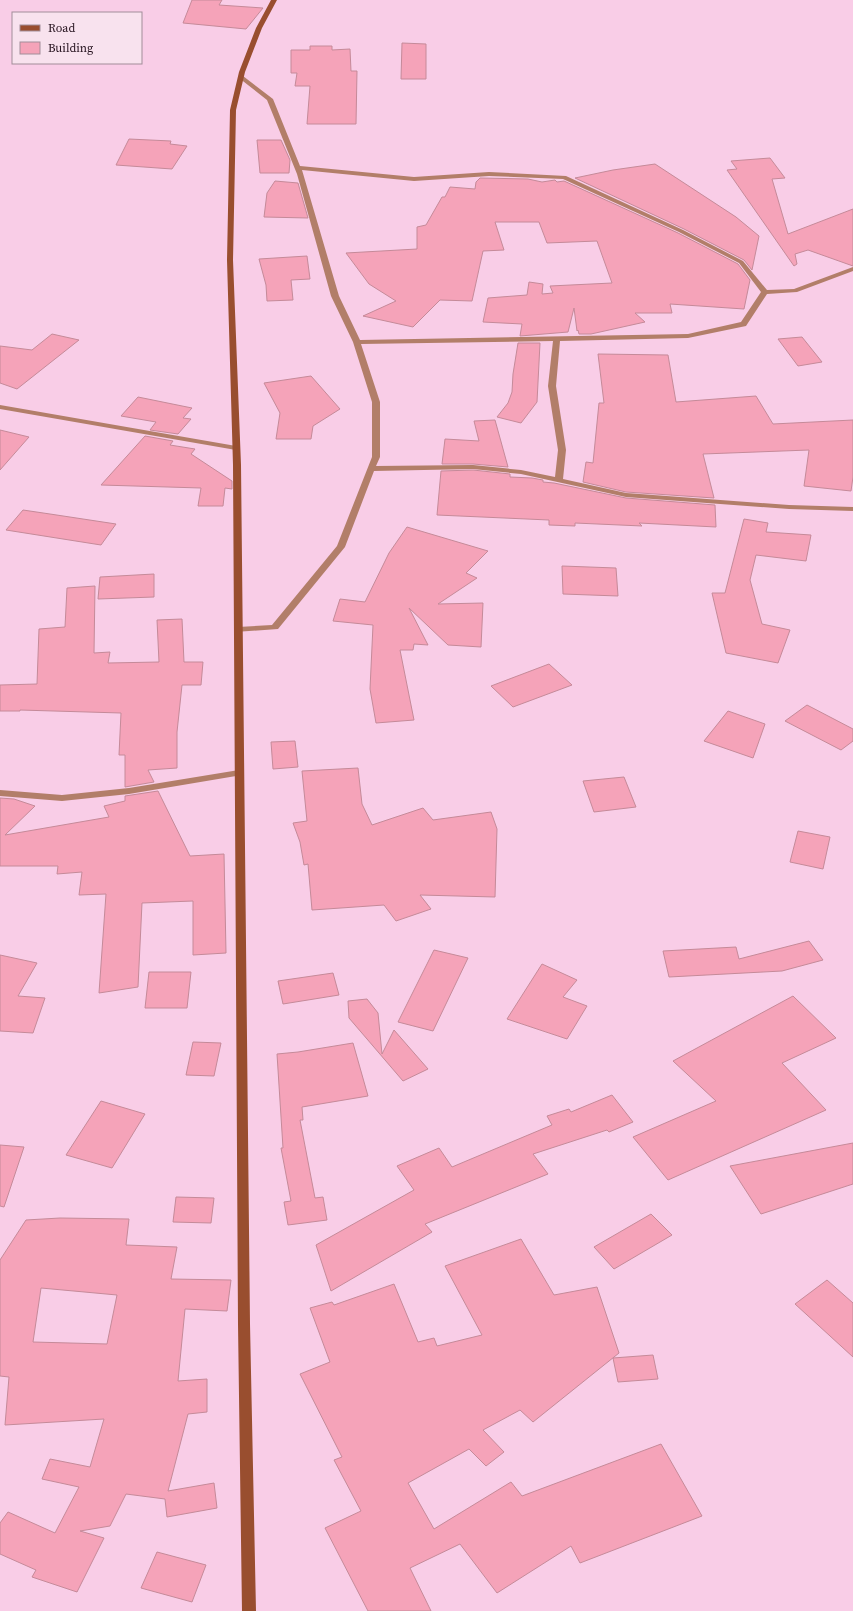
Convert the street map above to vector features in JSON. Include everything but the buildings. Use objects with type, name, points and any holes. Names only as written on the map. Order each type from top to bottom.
[{"type":"street","points":[[249,1611],[244,1308],[236,448],[230,260],[233,110],[241,77],[259,28],[274,0]]},
{"type":"street","points":[[238,630],[275,627],[336,554],[376,457],[376,402],[357,342],[335,296],[298,168],[270,99],[241,77]]},
{"type":"street","points":[[298,168],[414,179],[488,174],[564,177],[680,231],[740,262],[765,292]]},
{"type":"street","points":[[765,292],[795,290],[853,270]]},
{"type":"street","points":[[357,342],[688,336],[743,324],[765,292]]},
{"type":"street","points":[[557,338],[552,386],[562,450],[559,481]]},
{"type":"street","points":[[0,407],[236,448]]},
{"type":"street","points":[[371,468],[473,467],[521,472],[626,496],[789,507],[853,509]]},
{"type":"street","points":[[0,793],[62,798],[129,791],[239,773]]}]
